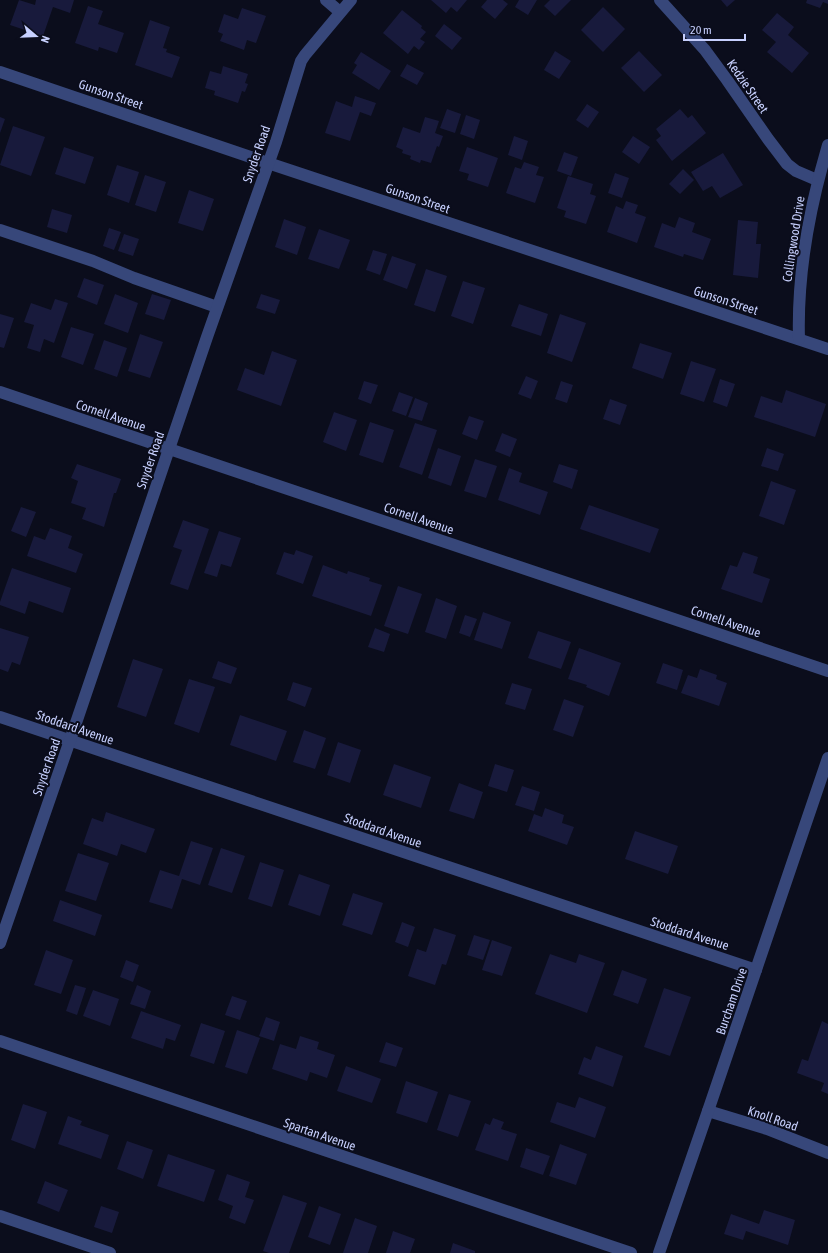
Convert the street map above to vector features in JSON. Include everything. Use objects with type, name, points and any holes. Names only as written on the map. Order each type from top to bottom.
[{"type":"street","points":[[326,0],[340,12]]},
{"type":"street","name":"Snyder Road","points":[[0,943],[302,61],[305,55],[351,0]]},
{"type":"street","name":"Kedzie Street","points":[[660,0],[709,56],[768,139],[788,164],[796,171],[817,180]]},
{"type":"street","name":"Gunson Street","points":[[0,72],[828,349]]},
{"type":"street","name":"Collingwood Drive","points":[[798,339],[800,275],[805,239],[817,180],[828,145]]},
{"type":"street","points":[[0,230],[92,261],[134,278],[217,307]]},
{"type":"street","name":"Cornell Avenue","points":[[0,392],[828,671]]},
{"type":"street","name":"Stoddard Avenue","points":[[0,717],[756,970]]},
{"type":"street","name":"Burcham Drive","points":[[658,1253],[828,758]]},
{"type":"street","name":"Spartan Avenue","points":[[0,1041],[631,1253]]},
{"type":"street","name":"Knoll Road","points":[[708,1111],[767,1129],[828,1153]]},
{"type":"street","points":[[0,1216],[110,1253]]},
{"type":"building","points":[[19,0],[35,5],[36,0],[74,0],[70,13],[53,7],[43,36],[10,25]]},
{"type":"building","points":[[431,0],[467,0],[457,12],[451,7],[446,13]]},
{"type":"building","points":[[487,0],[503,0],[508,4],[495,19],[481,7]]},
{"type":"building","points":[[519,0],[537,0],[528,15],[515,7]]},
{"type":"building","points":[[550,0],[571,0],[555,16],[544,6]]},
{"type":"building","points":[[721,0],[735,0],[727,7]]},
{"type":"building","points":[[807,0],[828,0],[828,4],[823,2],[820,8],[806,3]]},
{"type":"building","points":[[88,6],[103,11],[98,24],[124,33],[117,53],[99,47],[98,51],[75,43]]},
{"type":"building","points":[[603,7],[625,29],[603,52],[581,30]]},
{"type":"building","points":[[242,8],[266,16],[256,43],[247,40],[244,50],[220,41],[223,34],[218,32],[224,14],[238,19]]},
{"type":"building","points":[[402,10],[422,26],[421,28],[426,32],[420,39],[425,42],[419,50],[414,46],[408,54],[383,33]]},
{"type":"building","points":[[777,13],[794,27],[788,35],[809,53],[792,73],[767,52],[776,42],[762,30]]},
{"type":"building","points":[[150,20],[170,27],[163,48],[167,49],[166,52],[180,57],[172,78],[135,65]]},
{"type":"building","points":[[444,24],[462,38],[452,50],[435,36]]},
{"type":"building","points":[[555,51],[571,61],[559,79],[544,70]]},
{"type":"building","points":[[639,51],[662,75],[644,92],[621,68]]},
{"type":"building","points":[[361,52],[391,71],[379,90],[352,73],[357,65],[354,63]]},
{"type":"building","points":[[407,64],[424,73],[417,85],[400,76]]},
{"type":"building","points":[[223,66],[248,74],[245,83],[248,84],[245,92],[242,91],[238,103],[214,95],[215,91],[205,88],[210,71],[221,74]]},
{"type":"building","points":[[355,96],[376,103],[371,116],[360,112],[350,141],[325,133],[336,101],[352,107]]},
{"type":"building","points":[[587,104],[599,112],[588,128],[576,120]]},
{"type":"building","points":[[447,109],[461,114],[455,133],[440,128]]},
{"type":"building","points":[[680,109],[688,118],[692,115],[706,133],[672,161],[656,140],[661,136],[656,129]]},
{"type":"building","points":[[466,115],[480,120],[474,139],[460,134]]},
{"type":"building","points":[[0,117],[5,119],[0,133]]},
{"type":"building","points":[[425,117],[439,121],[435,133],[443,136],[439,147],[437,146],[431,163],[421,160],[420,163],[410,159],[411,156],[402,153],[403,150],[396,147],[403,127],[420,133]]},
{"type":"building","points":[[13,126],[45,137],[31,176],[0,165]]},
{"type":"building","points":[[514,136],[528,141],[522,160],[508,155]]},
{"type":"building","points":[[633,136],[650,147],[639,164],[622,152]]},
{"type":"building","points":[[64,147],[94,157],[85,184],[55,174]]},
{"type":"building","points":[[467,147],[498,158],[488,187],[467,180],[469,174],[459,171]]},
{"type":"building","points":[[564,152],[578,157],[571,176],[557,171]]},
{"type":"building","points":[[723,153],[743,185],[720,198],[712,186],[703,191],[691,172]]},
{"type":"building","points":[[524,162],[539,167],[536,175],[544,177],[535,203],[506,193],[515,167],[521,169]]},
{"type":"building","points":[[117,165],[139,172],[129,203],[107,195]]},
{"type":"building","points":[[683,169],[694,180],[680,194],[669,184]]},
{"type":"building","points":[[615,173],[629,178],[622,198],[608,193]]},
{"type":"building","points":[[145,175],[166,182],[156,212],[135,205]]},
{"type":"building","points":[[568,176],[593,184],[590,194],[596,196],[586,224],[564,217],[566,211],[557,208]]},
{"type":"building","points":[[189,190],[214,199],[203,231],[178,223]]},
{"type":"building","points":[[626,201],[638,205],[635,213],[646,217],[637,243],[607,232],[616,206],[623,209]]},
{"type":"building","points":[[52,209],[72,215],[67,233],[47,227]]},
{"type":"building","points":[[679,217],[695,223],[692,232],[711,239],[703,260],[684,254],[683,257],[654,247],[662,223],[675,228]]},
{"type":"building","points":[[284,219],[306,227],[297,255],[275,247]]},
{"type":"building","points":[[738,220],[758,222],[756,244],[761,244],[758,278],[733,275]]},
{"type":"building","points":[[109,228],[121,232],[114,250],[103,246]]},
{"type":"building","points":[[319,229],[350,240],[339,269],[308,259]]},
{"type":"building","points":[[124,234],[139,239],[133,256],[118,251]]},
{"type":"building","points":[[373,250],[387,254],[380,275],[366,270]]},
{"type":"building","points":[[392,256],[416,264],[407,289],[383,280]]},
{"type":"building","points":[[426,269],[447,276],[435,312],[414,305]]},
{"type":"building","points":[[84,278],[104,285],[97,305],[77,297]]},
{"type":"building","points":[[463,281],[485,288],[473,324],[451,316]]},
{"type":"building","points":[[115,294],[138,303],[128,333],[104,324]]},
{"type":"building","points":[[152,294],[171,300],[164,320],[145,314]]},
{"type":"building","points":[[261,294],[280,300],[275,314],[256,308]]},
{"type":"building","points":[[55,299],[68,303],[54,343],[44,339],[40,352],[27,348],[34,325],[24,322],[31,303],[51,310]]},
{"type":"building","points":[[519,304],[548,314],[541,336],[511,326]]},
{"type":"building","points":[[0,314],[14,318],[4,348],[0,347]]},
{"type":"building","points":[[560,314],[586,323],[572,362],[547,353]]},
{"type":"building","points":[[71,327],[94,334],[83,365],[61,357]]},
{"type":"building","points":[[140,334],[163,342],[150,378],[128,371]]},
{"type":"building","points":[[104,340],[127,348],[117,377],[94,369]]},
{"type":"building","points":[[640,343],[672,353],[663,379],[632,368]]},
{"type":"building","points":[[272,351],[297,360],[281,406],[237,390],[245,368],[264,375]]},
{"type":"building","points":[[691,361],[716,369],[704,402],[680,394]]},
{"type":"building","points":[[526,376],[538,381],[531,399],[518,394]]},
{"type":"building","points":[[720,379],[735,384],[727,407],[713,402]]},
{"type":"building","points":[[364,381],[378,385],[371,404],[358,399]]},
{"type":"building","points":[[561,381],[573,385],[567,403],[555,399]]},
{"type":"building","points":[[786,390],[826,404],[815,437],[754,417],[761,396],[782,403]]},
{"type":"building","points":[[399,392],[413,397],[406,416],[392,411]]},
{"type":"building","points":[[415,398],[428,403],[422,421],[408,417]]},
{"type":"building","points":[[610,399],[627,405],[620,425],[603,419]]},
{"type":"building","points":[[334,412],[357,420],[346,451],[323,442]]},
{"type":"building","points":[[469,416],[484,421],[477,440],[462,434]]},
{"type":"building","points":[[370,422],[394,430],[383,463],[359,455]]},
{"type":"building","points":[[415,423],[437,430],[422,475],[399,467]]},
{"type":"building","points":[[502,433],[517,439],[510,457],[495,451]]},
{"type":"building","points":[[438,448],[461,456],[451,486],[428,478]]},
{"type":"building","points":[[767,448],[784,454],[778,471],[761,466]]},
{"type":"building","points":[[475,459],[497,466],[486,498],[464,491]]},
{"type":"building","points":[[77,464],[121,479],[116,493],[114,493],[104,527],[82,519],[86,508],[71,503],[78,481],[71,478]]},
{"type":"building","points":[[559,464],[578,470],[572,489],[553,482]]},
{"type":"building","points":[[509,468],[522,473],[519,482],[548,492],[540,515],[498,500]]},
{"type":"building","points":[[771,481],[796,490],[784,525],[759,516]]},
{"type":"building","points":[[589,505],[659,529],[650,553],[580,529]]},
{"type":"building","points":[[21,507],[36,512],[26,537],[11,531]]},
{"type":"building","points":[[183,520],[209,529],[188,590],[170,584],[182,550],[173,547]]},
{"type":"building","points":[[50,528],[72,536],[68,548],[83,554],[76,573],[27,556],[34,536],[45,540]]},
{"type":"building","points":[[219,531],[241,538],[231,567],[221,564],[217,577],[204,573]]},
{"type":"building","points":[[296,550],[313,556],[303,584],[276,574],[284,552],[294,555]]},
{"type":"building","points":[[743,552],[758,557],[753,573],[770,579],[762,603],[721,589],[730,565],[737,567]]},
{"type":"building","points":[[323,565],[347,574],[348,571],[370,578],[369,581],[382,585],[371,616],[312,596]]},
{"type":"building","points":[[12,568],[71,588],[63,613],[29,601],[25,614],[0,605]]},
{"type":"building","points":[[398,586],[422,594],[408,634],[384,626]]},
{"type":"building","points":[[436,598],[457,606],[446,639],[425,632]]},
{"type":"building","points":[[483,612],[511,622],[502,649],[474,640]]},
{"type":"building","points":[[465,615],[477,619],[470,637],[459,633]]},
{"type":"building","points":[[0,628],[29,637],[20,665],[12,662],[8,672],[0,669]]},
{"type":"building","points":[[375,628],[390,634],[384,652],[368,647]]},
{"type":"building","points":[[538,631],[571,642],[561,669],[528,658]]},
{"type":"building","points":[[579,648],[621,663],[609,696],[586,687],[587,685],[568,679]]},
{"type":"building","points":[[133,659],[163,669],[146,717],[117,707]]},
{"type":"building","points":[[218,661],[237,668],[231,684],[212,678]]},
{"type":"building","points":[[663,663],[683,670],[677,690],[656,683]]},
{"type":"building","points":[[700,669],[717,675],[716,679],[727,683],[719,706],[681,693],[688,675],[697,678]]},
{"type":"building","points":[[189,679],[215,687],[199,733],[174,724]]},
{"type":"building","points":[[293,682],[312,688],[305,707],[287,700]]},
{"type":"building","points":[[512,683],[532,689],[525,710],[505,704]]},
{"type":"building","points":[[564,699],[584,706],[573,737],[553,730]]},
{"type":"building","points":[[240,715],[287,731],[276,761],[230,745]]},
{"type":"building","points":[[304,730],[326,738],[315,769],[293,762]]},
{"type":"building","points":[[338,742],[361,750],[350,783],[327,775]]},
{"type":"building","points":[[394,764],[431,777],[421,808],[383,795]]},
{"type":"building","points":[[495,764],[514,770],[507,792],[488,786]]},
{"type":"building","points":[[459,783],[483,792],[474,819],[449,811]]},
{"type":"building","points":[[522,786],[540,792],[534,811],[515,805]]},
{"type":"building","points":[[545,808],[564,815],[562,823],[574,827],[567,845],[528,831],[534,814],[542,817]]},
{"type":"building","points":[[106,812],[155,829],[146,853],[121,844],[117,856],[83,844],[92,818],[103,822]]},
{"type":"building","points":[[635,831],[678,846],[668,874],[625,859]]},
{"type":"building","points":[[191,841],[213,848],[200,885],[182,879],[172,909],[149,902],[160,870],[179,876]]},
{"type":"building","points":[[221,848],[245,856],[232,893],[208,885]]},
{"type":"building","points":[[78,853],[109,863],[96,901],[65,891]]},
{"type":"building","points":[[260,862],[284,870],[272,907],[248,899]]},
{"type":"building","points":[[299,874],[330,885],[320,916],[288,905]]},
{"type":"building","points":[[353,893],[383,903],[372,935],[342,925]]},
{"type":"building","points":[[60,900],[102,915],[95,936],[53,921]]},
{"type":"building","points":[[402,922],[415,927],[408,947],[395,942]]},
{"type":"building","points":[[434,928],[456,935],[446,965],[442,964],[435,985],[408,976],[417,949],[426,952]]},
{"type":"building","points":[[474,935],[490,940],[483,960],[467,955]]},
{"type":"building","points":[[492,940],[512,947],[502,976],[482,970]]},
{"type":"building","points":[[46,950],[73,960],[61,994],[34,985]]},
{"type":"building","points":[[550,954],[576,963],[579,954],[605,963],[587,1013],[535,994]]},
{"type":"building","points":[[126,960],[139,965],[133,982],[120,977]]},
{"type":"building","points":[[622,970],[647,979],[638,1004],[613,995]]},
{"type":"building","points":[[75,985],[86,988],[77,1015],[66,1011]]},
{"type":"building","points":[[137,985],[151,991],[145,1009],[130,1004]]},
{"type":"building","points":[[664,988],[691,997],[670,1056],[644,1047]]},
{"type":"building","points":[[93,990],[119,999],[110,1026],[83,1016]]},
{"type":"building","points":[[232,996],[247,1001],[240,1020],[225,1015]]},
{"type":"building","points":[[141,1011],[181,1025],[175,1041],[166,1038],[163,1049],[131,1038]]},
{"type":"building","points":[[266,1017],[280,1022],[274,1041],[259,1036]]},
{"type":"building","points":[[822,1021],[828,1024],[828,1094],[821,1091],[824,1083],[797,1073],[802,1059],[808,1061]]},
{"type":"building","points":[[201,1023],[225,1031],[214,1064],[190,1056]]},
{"type":"building","points":[[237,1030],[260,1038],[247,1074],[225,1067]]},
{"type":"building","points":[[300,1036],[319,1042],[317,1049],[335,1055],[327,1078],[310,1072],[307,1081],[272,1069],[280,1044],[296,1049]]},
{"type":"building","points":[[386,1042],[403,1048],[396,1067],[379,1062]]},
{"type":"building","points":[[596,1046],[623,1056],[613,1087],[578,1074],[584,1057],[591,1060]]},
{"type":"building","points":[[346,1066],[381,1079],[372,1103],[337,1091]]},
{"type":"building","points":[[406,1081],[438,1092],[427,1123],[396,1113]]},
{"type":"building","points":[[449,1094],[471,1101],[458,1137],[437,1130]]},
{"type":"building","points":[[579,1097],[606,1107],[595,1138],[550,1122],[557,1102],[575,1108]]},
{"type":"building","points":[[23,1104],[47,1112],[35,1149],[11,1140]]},
{"type":"building","points":[[68,1116],[82,1121],[80,1125],[109,1135],[101,1159],[58,1144]]},
{"type":"building","points":[[493,1118],[504,1122],[501,1129],[517,1134],[508,1161],[475,1150],[485,1123],[490,1125]]},
{"type":"building","points":[[127,1141],[153,1150],[143,1179],[117,1169]]},
{"type":"building","points":[[560,1144],[587,1154],[576,1185],[549,1176]]},
{"type":"building","points":[[526,1148],[550,1156],[543,1175],[520,1167]]},
{"type":"building","points":[[168,1154],[215,1170],[204,1202],[157,1186]]},
{"type":"building","points":[[227,1174],[250,1182],[245,1197],[254,1200],[245,1224],[229,1218],[233,1206],[218,1200]]},
{"type":"building","points":[[45,1181],[68,1190],[59,1212],[37,1203]]},
{"type":"building","points":[[283,1195],[307,1203],[289,1253],[269,1253],[263,1251]]},
{"type":"building","points":[[101,1206],[119,1212],[112,1233],[94,1227]]},
{"type":"building","points":[[319,1206],[341,1214],[330,1245],[308,1237]]},
{"type":"building","points":[[764,1210],[795,1220],[788,1245],[746,1231],[743,1240],[724,1234],[731,1214],[759,1224]]},
{"type":"building","points":[[355,1218],[377,1226],[368,1253],[343,1253]]},
{"type":"building","points":[[393,1231],[415,1239],[410,1253],[386,1253]]},
{"type":"building","points":[[453,1243],[475,1251],[475,1253],[450,1253]]}]
